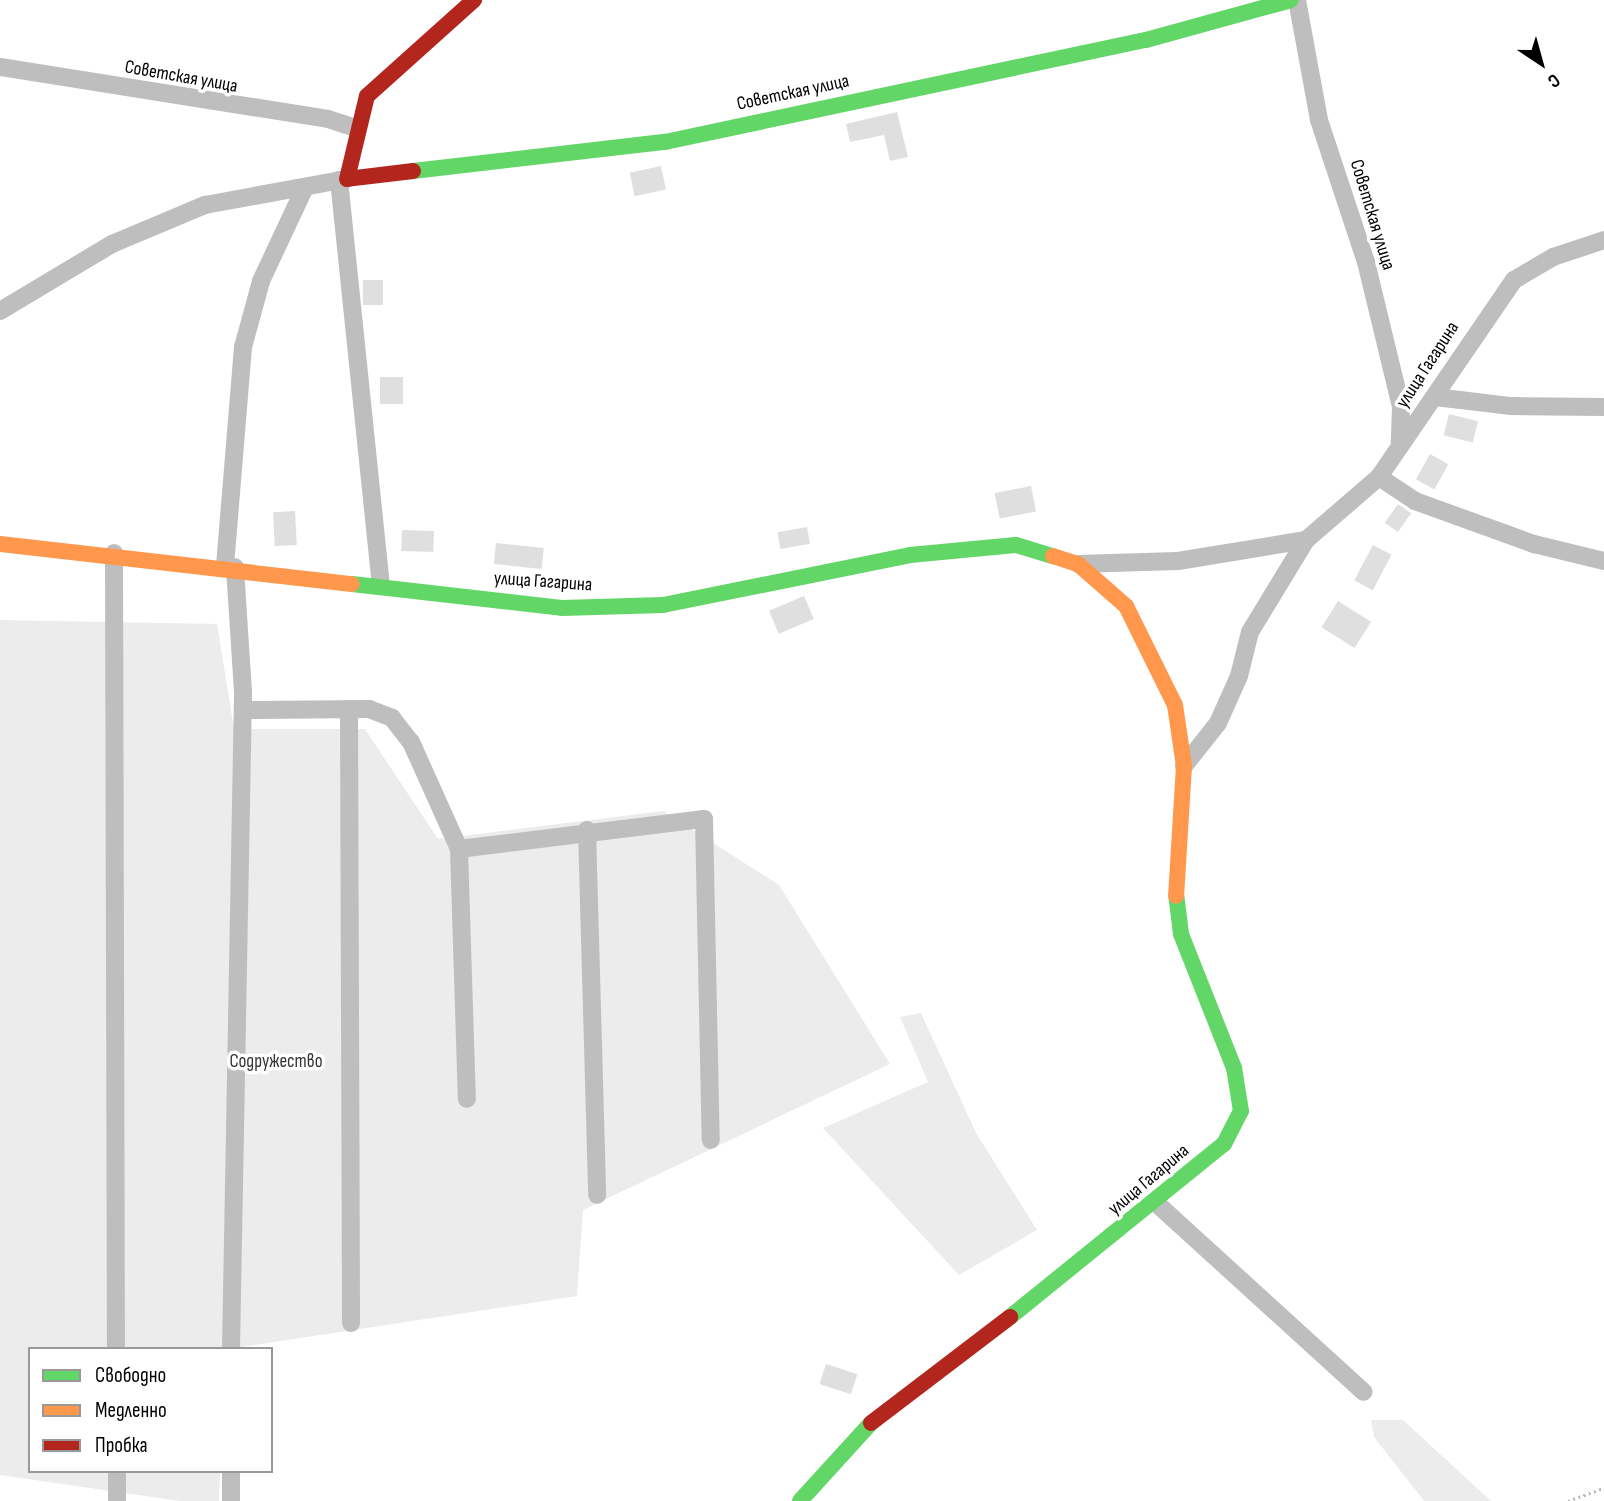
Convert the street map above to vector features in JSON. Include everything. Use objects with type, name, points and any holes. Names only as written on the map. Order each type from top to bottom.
[{"type":"street","points":[[380,586],[343,179],[355,128],[367,96],[474,0]]},
{"type":"street","name":"Советская улица","points":[[343,179],[666,142],[1146,40],[1291,0]]},
{"type":"street","name":"Советская улица","points":[[1297,0],[1320,120],[1366,262],[1401,407],[1399,443]]},
{"type":"street","name":"Советская улица","points":[[0,67],[328,119],[355,128]]},
{"type":"street","points":[[0,311],[112,244],[193,210],[343,179]]},
{"type":"street","points":[[231,1347],[243,710],[230,567],[243,347],[261,281],[305,187]]},
{"type":"street","name":"улица Гагарина","points":[[1184,766],[1218,723],[1239,676],[1250,632],[1306,540],[1379,477],[1399,443],[1435,397],[1514,280],[1553,257],[1604,240]]},
{"type":"street","points":[[1435,397],[1511,406],[1604,407]]},
{"type":"street","points":[[1379,477],[1415,501],[1534,544],[1604,561]]},
{"type":"street","name":"улица Гагарина","points":[[0,544],[114,554],[575,608],[663,605],[910,555],[1003,546],[1078,564],[1178,561],[1306,540]]},
{"type":"street","points":[[114,554],[116,1347]]},
{"type":"street","name":"улица Гагарина","points":[[800,1501],[881,1413],[1083,1263],[1224,1144],[1241,1111],[1234,1068],[1181,934],[1174,878],[1184,766],[1175,705],[1126,606],[1078,564]]},
{"type":"street","points":[[243,710],[349,709],[392,718],[411,743],[459,849],[467,1099]]},
{"type":"street","points":[[349,709],[351,1323]]},
{"type":"street","points":[[459,849],[587,830],[704,819],[711,1140]]},
{"type":"street","points":[[587,830],[597,1195]]},
{"type":"street","points":[[1155,1202],[1364,1392]]},
{"type":"street","points":[[117,1473],[117,1501]]},
{"type":"street","points":[[231,1473],[231,1501]]},
{"type":"path","points":[[1568,1501],[1604,1488]]},
{"type":"green space","name":"Содружество","points":[[0,620],[217,624],[234,729],[365,729],[438,839],[663,811],[779,885],[890,1064],[583,1210],[577,1296],[241,1347],[28,1347],[28,1473],[220,1473],[219,1501],[180,1501],[0,1475]]},
{"type":"green space","points":[[921,1013],[976,1133],[1037,1230],[959,1275],[823,1128],[928,1082],[900,1017]]},
{"type":"green space","points":[[1371,1420],[1403,1420],[1491,1501],[1424,1501],[1374,1437]]},
{"type":"building","points":[[897,112],[908,157],[890,161],[884,135],[850,142],[846,124]]},
{"type":"building","points":[[661,166],[666,189],[635,196],[630,173]]},
{"type":"building","points":[[363,280],[383,280],[383,305],[363,305]]},
{"type":"building","points":[[380,377],[403,377],[403,404],[380,404]]},
{"type":"building","points":[[1449,414],[1478,421],[1473,443],[1444,435]]},
{"type":"building","points":[[1430,454],[1448,464],[1434,490],[1416,479]]},
{"type":"building","points":[[1031,486],[1036,512],[1000,519],[995,493]]},
{"type":"building","points":[[1398,504],[1411,513],[1398,532],[1385,523]]},
{"type":"building","points":[[295,511],[297,545],[275,546],[273,512]]},
{"type":"building","points":[[807,527],[810,544],[780,549],[777,532]]},
{"type":"building","points":[[402,530],[434,531],[433,552],[401,551]]},
{"type":"building","points":[[496,543],[544,548],[542,569],[494,564]]},
{"type":"building","points":[[1373,545],[1392,555],[1373,590],[1354,580]]},
{"type":"building","points":[[804,596],[814,619],[779,634],[769,611]]},
{"type":"building","points":[[1338,601],[1371,622],[1355,648],[1322,627]]},
{"type":"building","points":[[826,1364],[857,1374],[851,1394],[820,1384]]},
{"type":"traffic: fast","points":[[413,171],[665,142],[1146,40],[1291,0]]},
{"type":"traffic: fast","points":[[352,584],[562,608],[663,605],[910,555],[1016,545],[1053,556]]},
{"type":"traffic: fast","points":[[1010,1317],[1224,1144],[1241,1111],[1234,1068],[1181,934],[1176,896]]},
{"type":"traffic: fast","points":[[800,1501],[871,1423]]},
{"type":"traffic: slow","points":[[0,544],[352,584]]},
{"type":"traffic: slow","points":[[1053,556],[1078,564],[1126,606],[1175,705],[1184,766],[1176,896]]},
{"type":"traffic: jam","points":[[413,171],[347,179],[367,96],[474,0]]},
{"type":"traffic: jam","points":[[871,1423],[1010,1317]]}]
